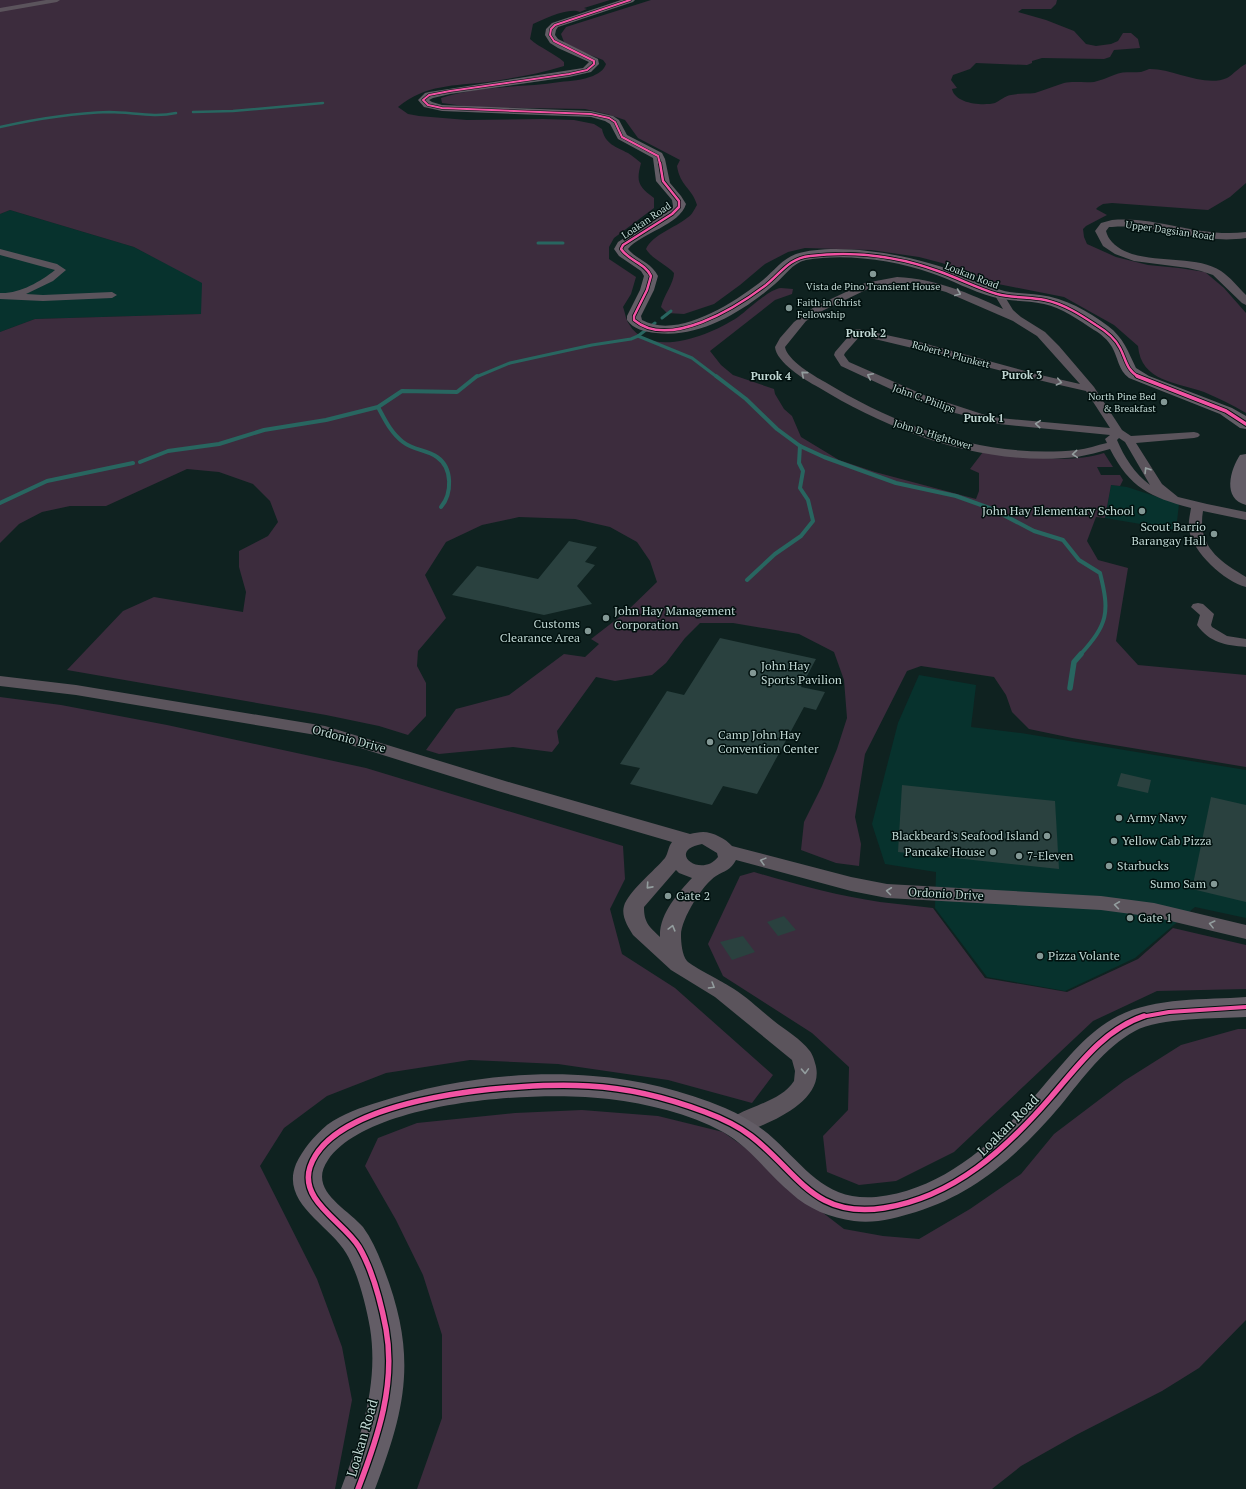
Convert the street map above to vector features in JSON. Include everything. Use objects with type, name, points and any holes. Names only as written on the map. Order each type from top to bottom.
[{"type":"main road","name":"Loakan Road","points":[[630,0],[568,20],[555,25],[551,29],[550,35],[554,42],[594,61],[594,64],[587,70],[569,74],[450,91],[429,95],[423,100],[428,105],[442,108],[575,113],[600,116],[615,122],[622,137],[658,156],[660,161],[660,172],[664,183],[680,204],[672,214],[623,245],[621,249],[622,253],[647,268],[652,276],[634,316],[636,323],[648,327],[678,330],[695,326],[710,320],[768,284],[789,262],[800,257],[843,255],[888,259],[918,264],[950,274],[974,286],[999,294],[1047,301],[1072,311],[1092,321],[1108,334],[1118,345],[1131,371],[1143,380],[1226,411],[1246,424]]},
{"type":"main road","points":[[1246,459],[1237,479],[1240,491],[1246,500]]},
{"type":"main road","name":"Loakan Road","points":[[358,1489],[380,1426],[388,1384],[388,1347],[382,1311],[359,1245],[340,1223],[315,1200],[307,1182],[310,1166],[320,1149],[331,1137],[370,1115],[400,1106],[489,1089],[545,1086],[591,1086],[632,1092],[669,1100],[736,1126],[755,1139],[800,1185],[817,1197],[835,1206],[855,1210],[880,1210],[919,1199],[946,1189],[973,1174],[999,1152],[1024,1127],[1054,1094],[1084,1057],[1106,1036],[1128,1022],[1149,1014],[1170,1011],[1246,1007]]},
{"type":"street","points":[[0,10],[57,0]]},
{"type":"street","name":"Upper Dagsian Road","points":[[1246,235],[1226,237],[1208,236],[1150,226],[1121,223],[1105,225],[1100,231],[1101,238],[1106,243],[1114,249],[1134,258],[1200,266],[1212,270],[1246,301]]},
{"type":"street","points":[[0,252],[54,266],[61,270],[50,279],[12,297]]},
{"type":"street","name":"John D. Hightower","points":[[1017,319],[929,282],[889,280],[866,286],[811,312],[784,340],[780,346],[780,349],[783,354],[807,376],[837,396],[875,415],[924,433],[986,449],[1036,455],[1082,454],[1113,445]]},
{"type":"street","points":[[999,294],[1005,302],[1008,311],[1017,319],[1041,334],[1090,389],[1118,432],[1129,440],[1157,486],[1173,498]]},
{"type":"street","points":[[0,296],[61,298],[112,295]]},
{"type":"street","name":"Robert P. Plunkett","points":[[858,332],[919,346],[1034,377],[1090,389]]},
{"type":"street","name":"John C. Philips","points":[[858,332],[840,352],[840,356],[844,364],[914,396],[999,421],[1118,432]]},
{"type":"street","points":[[1118,432],[1111,439],[1113,445],[1139,483],[1158,494],[1246,516]]},
{"type":"street","points":[[1129,440],[1194,435]]},
{"type":"street","points":[[1198,505],[1196,533],[1208,555],[1246,583]]},
{"type":"street","points":[[1198,607],[1207,614],[1204,625],[1208,632],[1218,637],[1246,642]]},
{"type":"street","name":"Ordonio Drive","points":[[0,681],[76,690],[325,731],[505,787],[688,840],[703,838],[723,846],[726,851],[851,884],[887,891],[1101,903],[1154,910],[1246,932]]},
{"type":"street","points":[[688,840],[677,848],[675,853],[676,858],[684,867],[691,870],[708,872],[716,870],[726,862],[726,851]]},
{"type":"street","points":[[676,858],[641,896],[634,906],[634,917],[640,930],[678,965],[723,992],[801,1055],[806,1067],[805,1081],[799,1092],[784,1103],[736,1126]]},
{"type":"street","points":[[678,965],[671,944],[670,932],[676,916],[685,900],[708,872]]},
{"type":"shaded area","points":[[0,0],[610,0],[584,8],[587,9],[580,12],[563,12],[533,24],[530,39],[564,62],[564,66],[488,82],[441,87],[419,94],[398,107],[408,114],[419,116],[467,120],[574,120],[594,124],[602,129],[608,142],[630,154],[641,163],[639,175],[640,183],[642,187],[654,198],[654,208],[614,238],[609,247],[609,259],[636,277],[631,294],[623,307],[629,324],[639,335],[651,341],[681,341],[713,331],[726,324],[776,289],[793,289],[792,294],[775,300],[710,351],[721,365],[733,375],[774,389],[775,394],[784,409],[792,416],[801,437],[839,460],[875,472],[976,499],[979,491],[979,473],[970,469],[983,452],[1059,459],[1089,457],[1104,453],[1113,467],[1097,467],[1101,475],[1120,475],[1123,480],[1120,486],[1111,485],[1105,518],[1096,517],[1087,541],[1098,560],[1128,568],[1116,641],[1138,665],[1246,675],[1246,767],[1072,738],[1029,729],[1012,712],[1006,695],[994,677],[921,666],[907,671],[865,754],[855,817],[861,844],[859,866],[836,863],[801,850],[804,822],[822,786],[837,749],[847,718],[844,680],[834,652],[799,634],[733,623],[700,623],[685,638],[666,663],[652,675],[615,681],[596,677],[557,731],[559,743],[552,752],[513,747],[439,754],[426,750],[456,709],[509,695],[564,654],[585,657],[599,644],[591,639],[626,612],[657,582],[650,561],[637,542],[610,527],[575,519],[519,517],[482,525],[446,542],[425,575],[446,618],[418,651],[417,666],[426,683],[426,716],[408,735],[379,726],[326,715],[67,670],[123,611],[154,597],[243,612],[246,592],[239,567],[239,551],[268,536],[278,522],[270,501],[253,484],[219,472],[187,469],[106,506],[70,506],[42,512],[19,524],[0,543],[0,332],[35,319],[201,314],[202,283],[134,247],[10,210],[0,214]]},
{"type":"shaded area","points":[[651,0],[1057,0],[1056,4],[1051,9],[1022,9],[1018,12],[1046,20],[1074,31],[1086,44],[1096,46],[1111,44],[1118,41],[1123,33],[1131,33],[1138,39],[1140,48],[1114,50],[1110,57],[1104,59],[1042,58],[1032,61],[1032,63],[1027,65],[976,63],[970,69],[953,75],[951,80],[957,88],[952,89],[958,98],[977,104],[995,103],[1004,97],[1017,94],[1035,93],[1064,83],[1094,82],[1120,73],[1141,72],[1149,69],[1168,71],[1208,81],[1218,80],[1227,78],[1246,64],[1246,183],[1230,197],[1208,210],[1112,203],[1103,204],[1096,209],[1107,215],[1083,229],[1087,244],[1116,257],[1148,265],[1205,272],[1224,288],[1246,313],[1246,413],[1204,392],[1172,383],[1153,374],[1146,367],[1141,358],[1138,346],[1114,325],[1064,297],[998,284],[942,263],[919,257],[871,250],[805,248],[788,252],[765,264],[714,304],[684,314],[667,313],[661,307],[674,277],[674,273],[652,256],[646,249],[649,244],[659,235],[689,217],[697,205],[695,199],[683,183],[679,173],[677,166],[680,160],[638,138],[625,120],[607,114],[585,109],[471,107],[442,103],[441,98],[470,91],[572,81],[593,76],[601,71],[606,64],[603,60],[570,47],[564,42],[561,34],[566,27]]},
{"type":"shaded area","points":[[10,210],[134,247],[202,282],[202,314],[35,319],[0,332],[0,214]]},
{"type":"shaded area","name":"John Hay Elementary School","points":[[1111,485],[1127,487],[1179,504],[1176,530],[1105,518]]},
{"type":"shaded area","points":[[919,675],[976,685],[971,727],[1021,733],[1246,770],[1246,918],[1195,907],[1135,958],[1065,991],[987,977],[935,908],[936,872],[885,864],[872,824],[898,723]]},
{"type":"shaded area","points":[[0,697],[61,705],[167,725],[366,768],[623,846],[625,879],[610,909],[622,954],[675,988],[773,1075],[752,1103],[668,1080],[558,1064],[470,1060],[386,1073],[327,1096],[284,1128],[260,1166],[317,1279],[342,1347],[352,1400],[335,1489],[0,1489]]},
{"type":"shaded area","points":[[754,872],[832,893],[880,902],[933,908],[985,978],[1067,992],[1138,959],[1173,928],[1246,945],[1246,989],[1157,991],[1093,1021],[954,1152],[896,1181],[859,1185],[827,1172],[823,1136],[848,1110],[849,1067],[812,1033],[723,976],[708,944],[740,876]]},
{"type":"shaded area","points":[[1238,1029],[1246,1029],[1246,1320],[1199,1368],[1162,1391],[1076,1435],[1021,1466],[992,1489],[417,1489],[442,1418],[442,1335],[423,1275],[396,1220],[365,1166],[378,1138],[417,1123],[515,1113],[582,1110],[658,1116],[723,1132],[770,1165],[822,1212],[844,1229],[883,1236],[919,1239],[970,1209],[1021,1174],[1054,1134],[1124,1081],[1181,1045]]},
{"type":"building","points":[[569,541],[597,547],[585,562],[595,565],[577,586],[592,604],[544,615],[452,595],[477,566],[538,579]]},
{"type":"building","name":"Camp John Hay Convention Center","points":[[720,638],[816,659],[801,687],[825,692],[816,710],[804,707],[757,794],[723,786],[712,805],[630,784],[640,768],[620,764],[667,691],[684,695]]},
{"type":"building","points":[[1121,773],[1151,780],[1148,793],[1117,786]]},
{"type":"building","points":[[902,785],[1055,801],[1059,869],[898,852]]},
{"type":"building","points":[[1211,797],[1246,805],[1246,902],[1192,889]]},
{"type":"building","points":[[784,916],[796,930],[778,936],[767,922]]},
{"type":"building","points":[[743,936],[755,952],[732,960],[720,942]]},
{"type":"waterway","points":[[193,112],[233,111],[323,103]]},
{"type":"waterway","points":[[0,127],[68,115],[109,112],[151,115],[176,113]]},
{"type":"waterway","points":[[538,243],[563,243]]},
{"type":"waterway","points":[[662,318],[671,311]]},
{"type":"waterway","points":[[638,336],[655,323]]},
{"type":"waterway","points":[[476,377],[510,363],[592,345],[631,339],[638,336]]},
{"type":"waterway","points":[[638,336],[692,358],[717,377]]},
{"type":"waterway","points":[[378,407],[402,391],[457,392],[477,376]]},
{"type":"waterway","points":[[716,376],[746,399],[777,429],[800,446]]},
{"type":"waterway","points":[[140,462],[168,451],[219,444],[264,430],[326,420],[378,407]]},
{"type":"waterway","points":[[378,407],[395,435],[407,445],[437,457],[446,468],[449,488],[445,502],[441,507]]},
{"type":"waterway","points":[[747,580],[775,554],[801,536],[813,521],[808,500],[800,488],[803,471],[799,463],[800,446]]},
{"type":"waterway","points":[[800,446],[824,457],[896,483],[956,496],[992,509],[1034,531],[1063,540],[1079,560],[1100,573],[1105,598],[1104,617],[1101,626],[1096,635],[1080,655]]},
{"type":"waterway","points":[[0,503],[47,481],[133,463]]},
{"type":"waterway","points":[[1070,688],[1074,662],[1081,654]]},
{"type":"cycle path","points":[[630,0],[555,25],[551,29],[550,35],[554,41],[594,61],[594,64],[587,70],[569,74],[450,91],[429,95],[423,100],[428,105],[442,108],[591,114],[609,118],[615,122],[622,137],[658,156],[664,184],[677,198],[680,204],[672,214],[623,245],[621,249],[628,257],[649,271],[651,276],[647,290],[634,316],[634,320],[637,323],[650,328],[665,330],[680,329],[696,325],[727,311],[742,302],[772,279],[785,266],[801,257],[839,254],[873,256],[922,265],[998,294],[1046,300],[1064,306],[1100,327],[1117,342],[1128,368],[1134,374],[1143,379],[1226,411],[1246,424]]},
{"type":"cycle path","points":[[358,1489],[382,1418],[386,1400],[389,1362],[383,1315],[372,1278],[360,1248],[341,1224],[319,1204],[311,1193],[308,1181],[310,1167],[319,1150],[340,1131],[369,1116],[405,1104],[446,1096],[526,1086],[562,1085],[608,1088],[646,1094],[683,1104],[718,1117],[750,1135],[764,1147],[802,1186],[817,1197],[834,1205],[854,1209],[879,1209],[926,1197],[947,1188],[985,1163],[1019,1132],[1095,1047],[1115,1030],[1127,1023],[1152,1014],[1246,1007]]},
{"type":"place","name":"Vista de Pino Transient House","points":[[873,274]]},
{"type":"place","name":"Faith in Christ Fellowship","points":[[789,308]]},
{"type":"place","name":"North Pine Bed & Breakfast","points":[[1164,402]]},
{"type":"place","name":"John Hay Elementary School","points":[[1142,511]]},
{"type":"place","name":"Scout Barrio Barangay Hall","points":[[1214,534]]},
{"type":"place","name":"John Hay Management Corporation","points":[[606,618]]},
{"type":"place","name":"Customs Clearance Area","points":[[588,631]]},
{"type":"place","name":"John Hay Sports Pavilion","points":[[753,673]]},
{"type":"place","name":"Camp John Hay Convention Center","points":[[710,742]]},
{"type":"place","name":"Army Navy","points":[[1119,818]]},
{"type":"place","name":"Blackbeard's Seafood Island","points":[[1047,836]]},
{"type":"place","name":"Yellow Cab Pizza","points":[[1114,841]]},
{"type":"place","name":"Pancake House","points":[[993,852]]},
{"type":"place","name":"7-Eleven","points":[[1019,856]]},
{"type":"place","name":"Starbucks","points":[[1109,866]]},
{"type":"place","name":"Sumo Sam","points":[[1214,884]]},
{"type":"place","name":"Gate 2","points":[[668,896]]},
{"type":"place","name":"Gate 1","points":[[1130,918]]},
{"type":"place","name":"Pizza Volante","points":[[1040,956]]},
{"type":"district","name":"Purok 2","points":[[866,333]]},
{"type":"district","name":"Purok 3","points":[[1022,375]]},
{"type":"district","name":"Purok 4","points":[[771,376]]},
{"type":"district","name":"Purok 1","points":[[984,418]]}]
